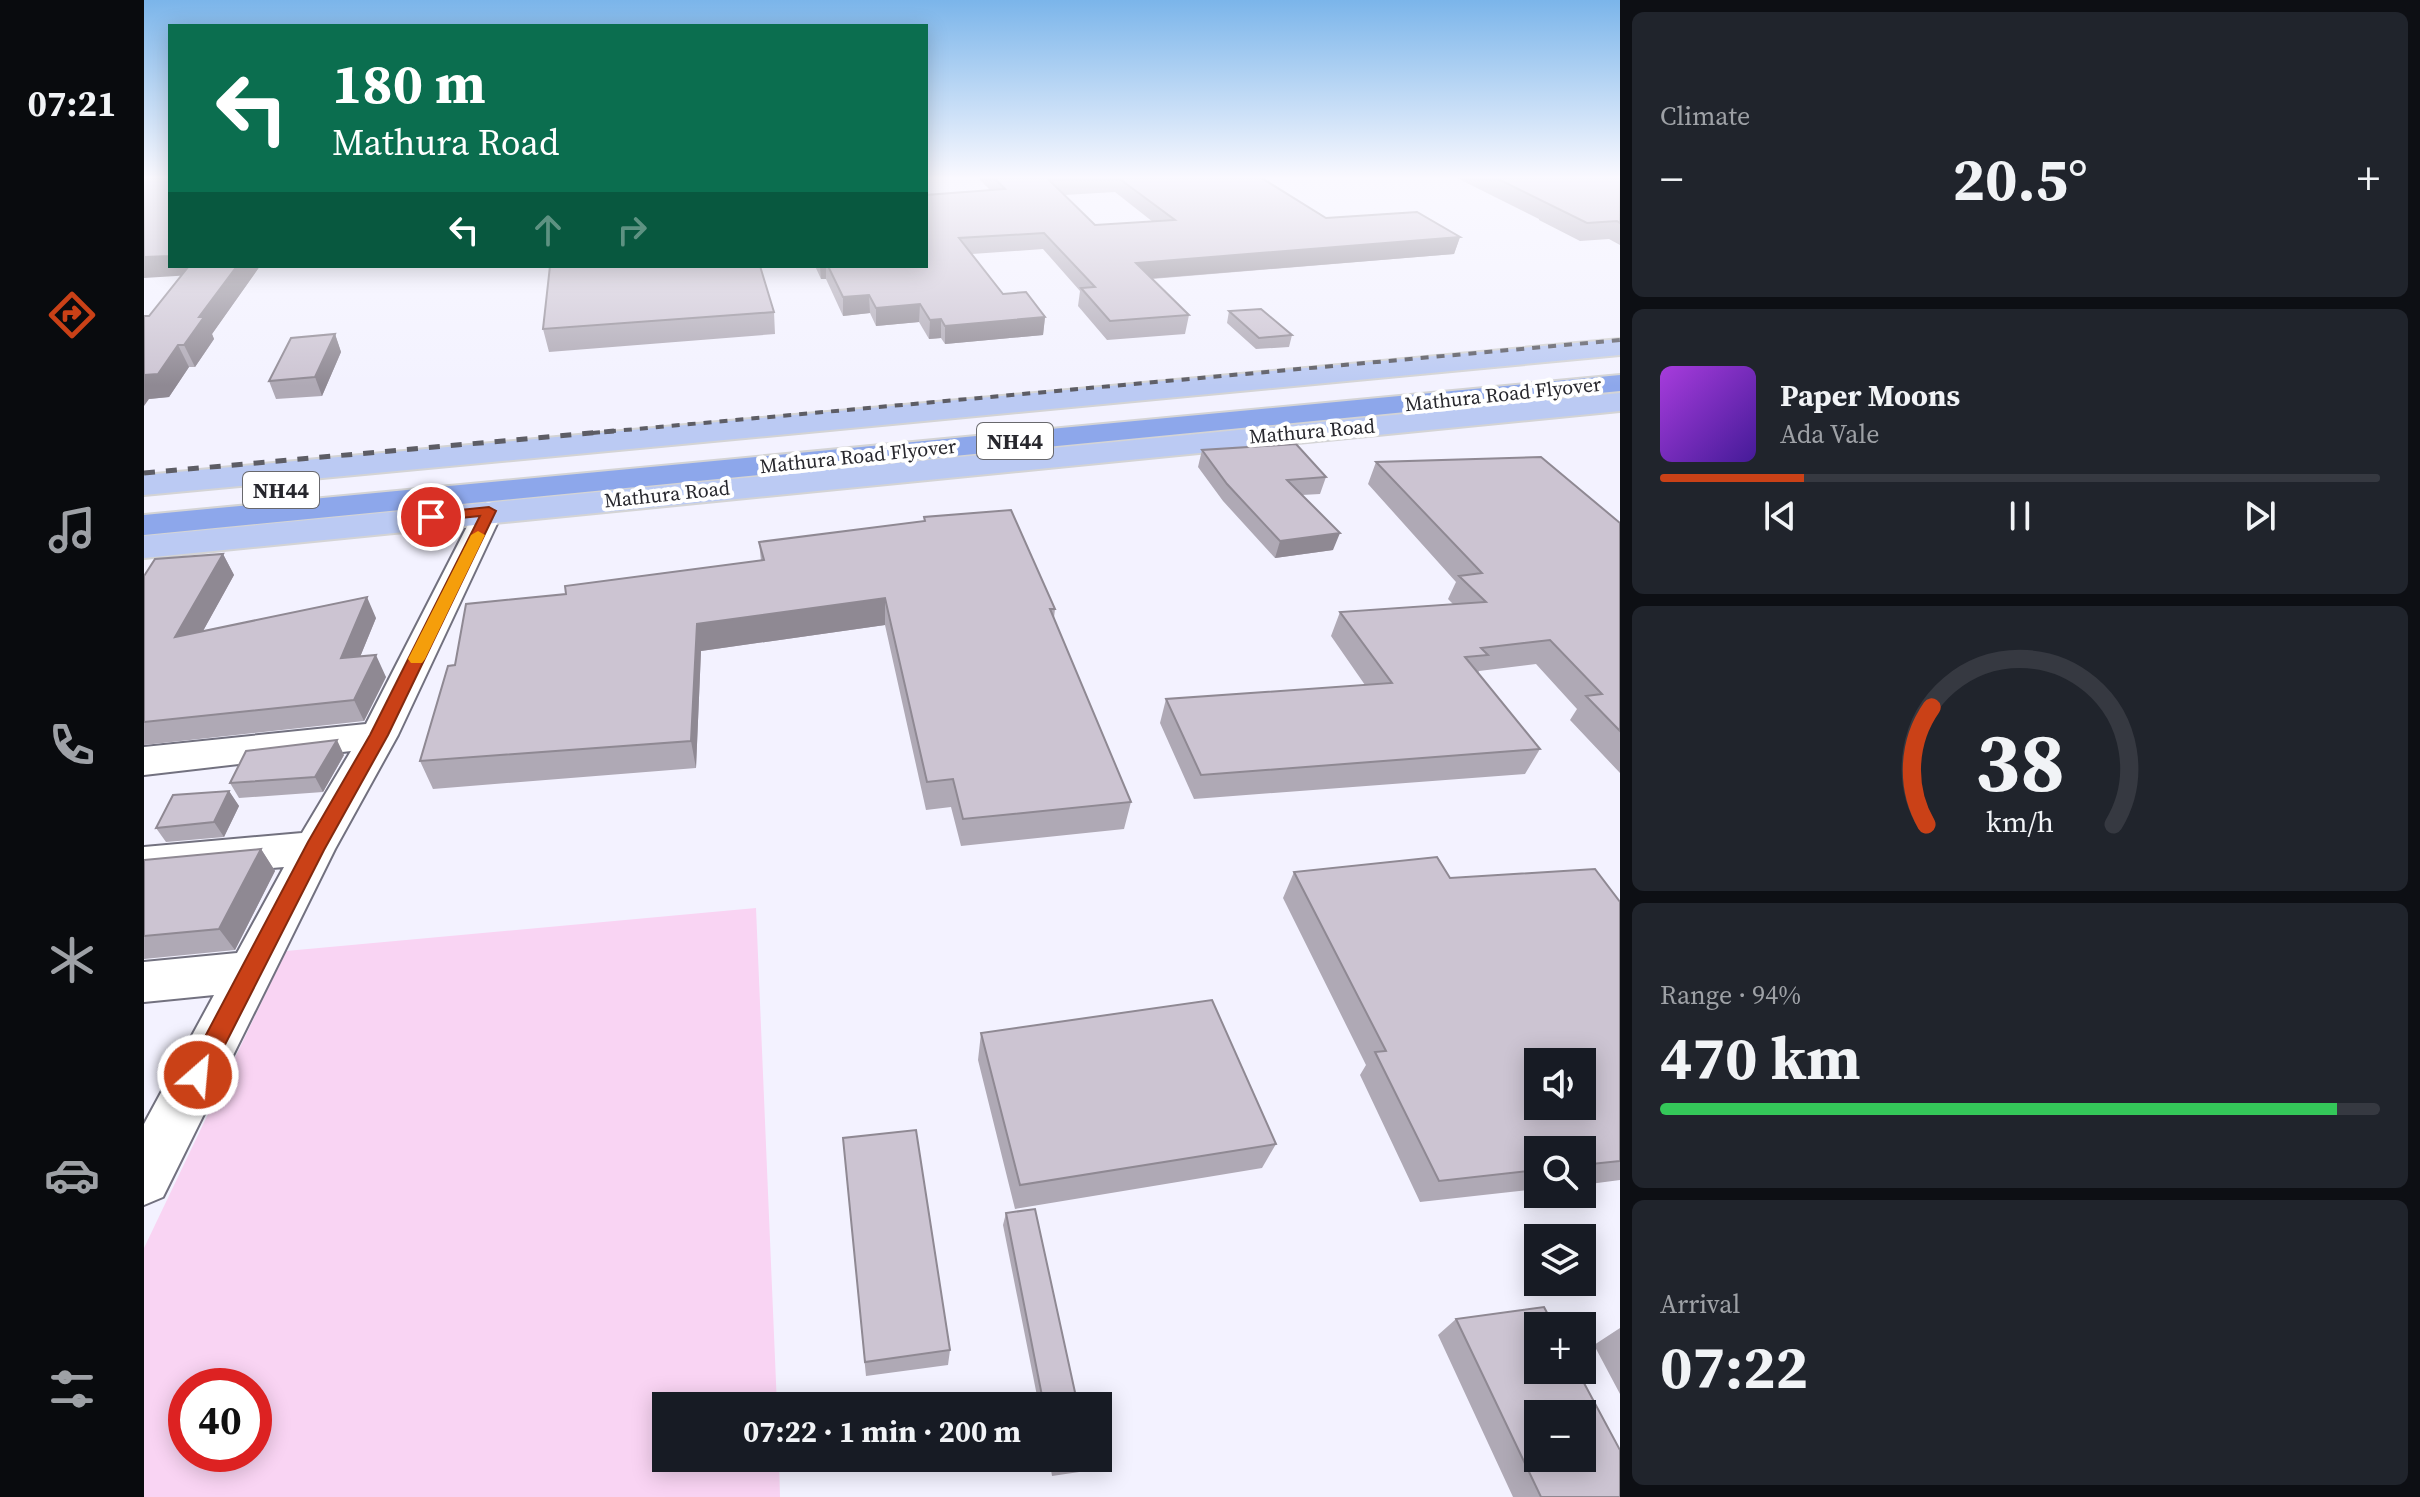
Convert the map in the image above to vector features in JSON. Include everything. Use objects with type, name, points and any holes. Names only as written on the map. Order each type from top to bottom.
[{"type":"highway","name":"Mathura Road Flyover","points":[[144,525],[414,488],[1620,364]]},
{"type":"highway","name":"Mathura Road Flyover","points":[[144,503],[414,488],[1620,383]]},
{"type":"main road","points":[[144,485],[1620,347]]},
{"type":"main road","name":"Mathura Road","points":[[144,547],[1620,402]]},
{"type":"street","points":[[144,1178],[315,848],[379,735],[489,511]]},
{"type":"street","points":[[144,762],[379,735]]},
{"type":"street","points":[[144,863],[315,848]]},
{"type":"street","points":[[144,982],[251,971]]},
{"type":"shaded area","points":[[756,908],[776,1392],[652,1392],[652,1472],[779,1472],[780,1497],[144,1497],[144,1248],[286,951]]},
{"type":"building","points":[[144,247],[168,247],[168,256],[144,257]]},
{"type":"building","points":[[928,247],[966,247],[1003,294],[1026,292],[1045,317],[945,326],[941,319],[930,320],[920,304],[876,308],[869,295],[843,297],[829,268],[928,268]]},
{"type":"building","points":[[1057,247],[1337,247],[1136,263],[1189,315],[1110,321],[1081,288],[1095,287]]},
{"type":"building","points":[[187,268],[236,268],[199,317],[204,317],[184,345],[178,345],[158,374],[144,375],[144,316],[149,316]]},
{"type":"building","points":[[550,268],[761,268],[774,312],[543,329]]},
{"type":"building","points":[[1261,309],[1292,335],[1259,338],[1229,311]]},
{"type":"building","points":[[335,334],[315,377],[269,381],[291,338]]},
{"type":"building","points":[[1296,444],[1326,477],[1287,480],[1340,533],[1280,541],[1227,484],[1202,450]]},
{"type":"building","points":[[1541,457],[1620,523],[1620,731],[1586,696],[1602,694],[1550,640],[1481,648],[1488,655],[1465,657],[1540,749],[1201,775],[1166,699],[1392,683],[1340,612],[1486,602],[1459,576],[1482,573],[1376,462]]},
{"type":"building","points":[[1011,510],[1055,609],[1050,609],[1131,802],[963,819],[953,779],[927,782],[885,598],[697,624],[691,741],[420,761],[448,666],[455,665],[466,604],[566,594],[565,586],[764,560],[759,542],[925,521],[924,517]]},
{"type":"building","points":[[223,554],[175,637],[367,597],[341,658],[376,655],[354,700],[144,722],[144,576],[155,559]]},
{"type":"building","points":[[337,740],[315,777],[230,783],[246,751]]},
{"type":"building","points":[[229,791],[214,822],[156,828],[173,795]]},
{"type":"building","points":[[261,849],[219,929],[144,936],[144,860]]},
{"type":"building","points":[[1437,857],[1450,878],[1595,869],[1620,902],[1620,1161],[1596,1164],[1596,1136],[1524,1136],[1524,1172],[1439,1181],[1375,1052],[1386,1051],[1294,872]]},
{"type":"building","points":[[1212,1000],[1276,1144],[1020,1185],[981,1033]]},
{"type":"building","points":[[916,1130],[950,1350],[865,1362],[843,1138]]},
{"type":"building","points":[[1035,1209],[1075,1392],[1041,1392],[1006,1213]]},
{"type":"building","points":[[1544,1307],[1547,1312],[1524,1312],[1524,1384],[1585,1384],[1593,1400],[1524,1400],[1524,1461],[1456,1319]]},
{"type":"building","points":[[1596,1405],[1620,1450],[1620,1497],[1541,1497],[1529,1472],[1596,1472]]},
{"type":"railway","points":[[592,433],[1620,340]]},
{"type":"railway","points":[[144,473],[614,431]]},
{"type":"slow traffic","points":[[416,659],[478,535]]},
{"type":"route","points":[[198,1075],[315,848],[379,735],[489,511],[431,517]]}]
